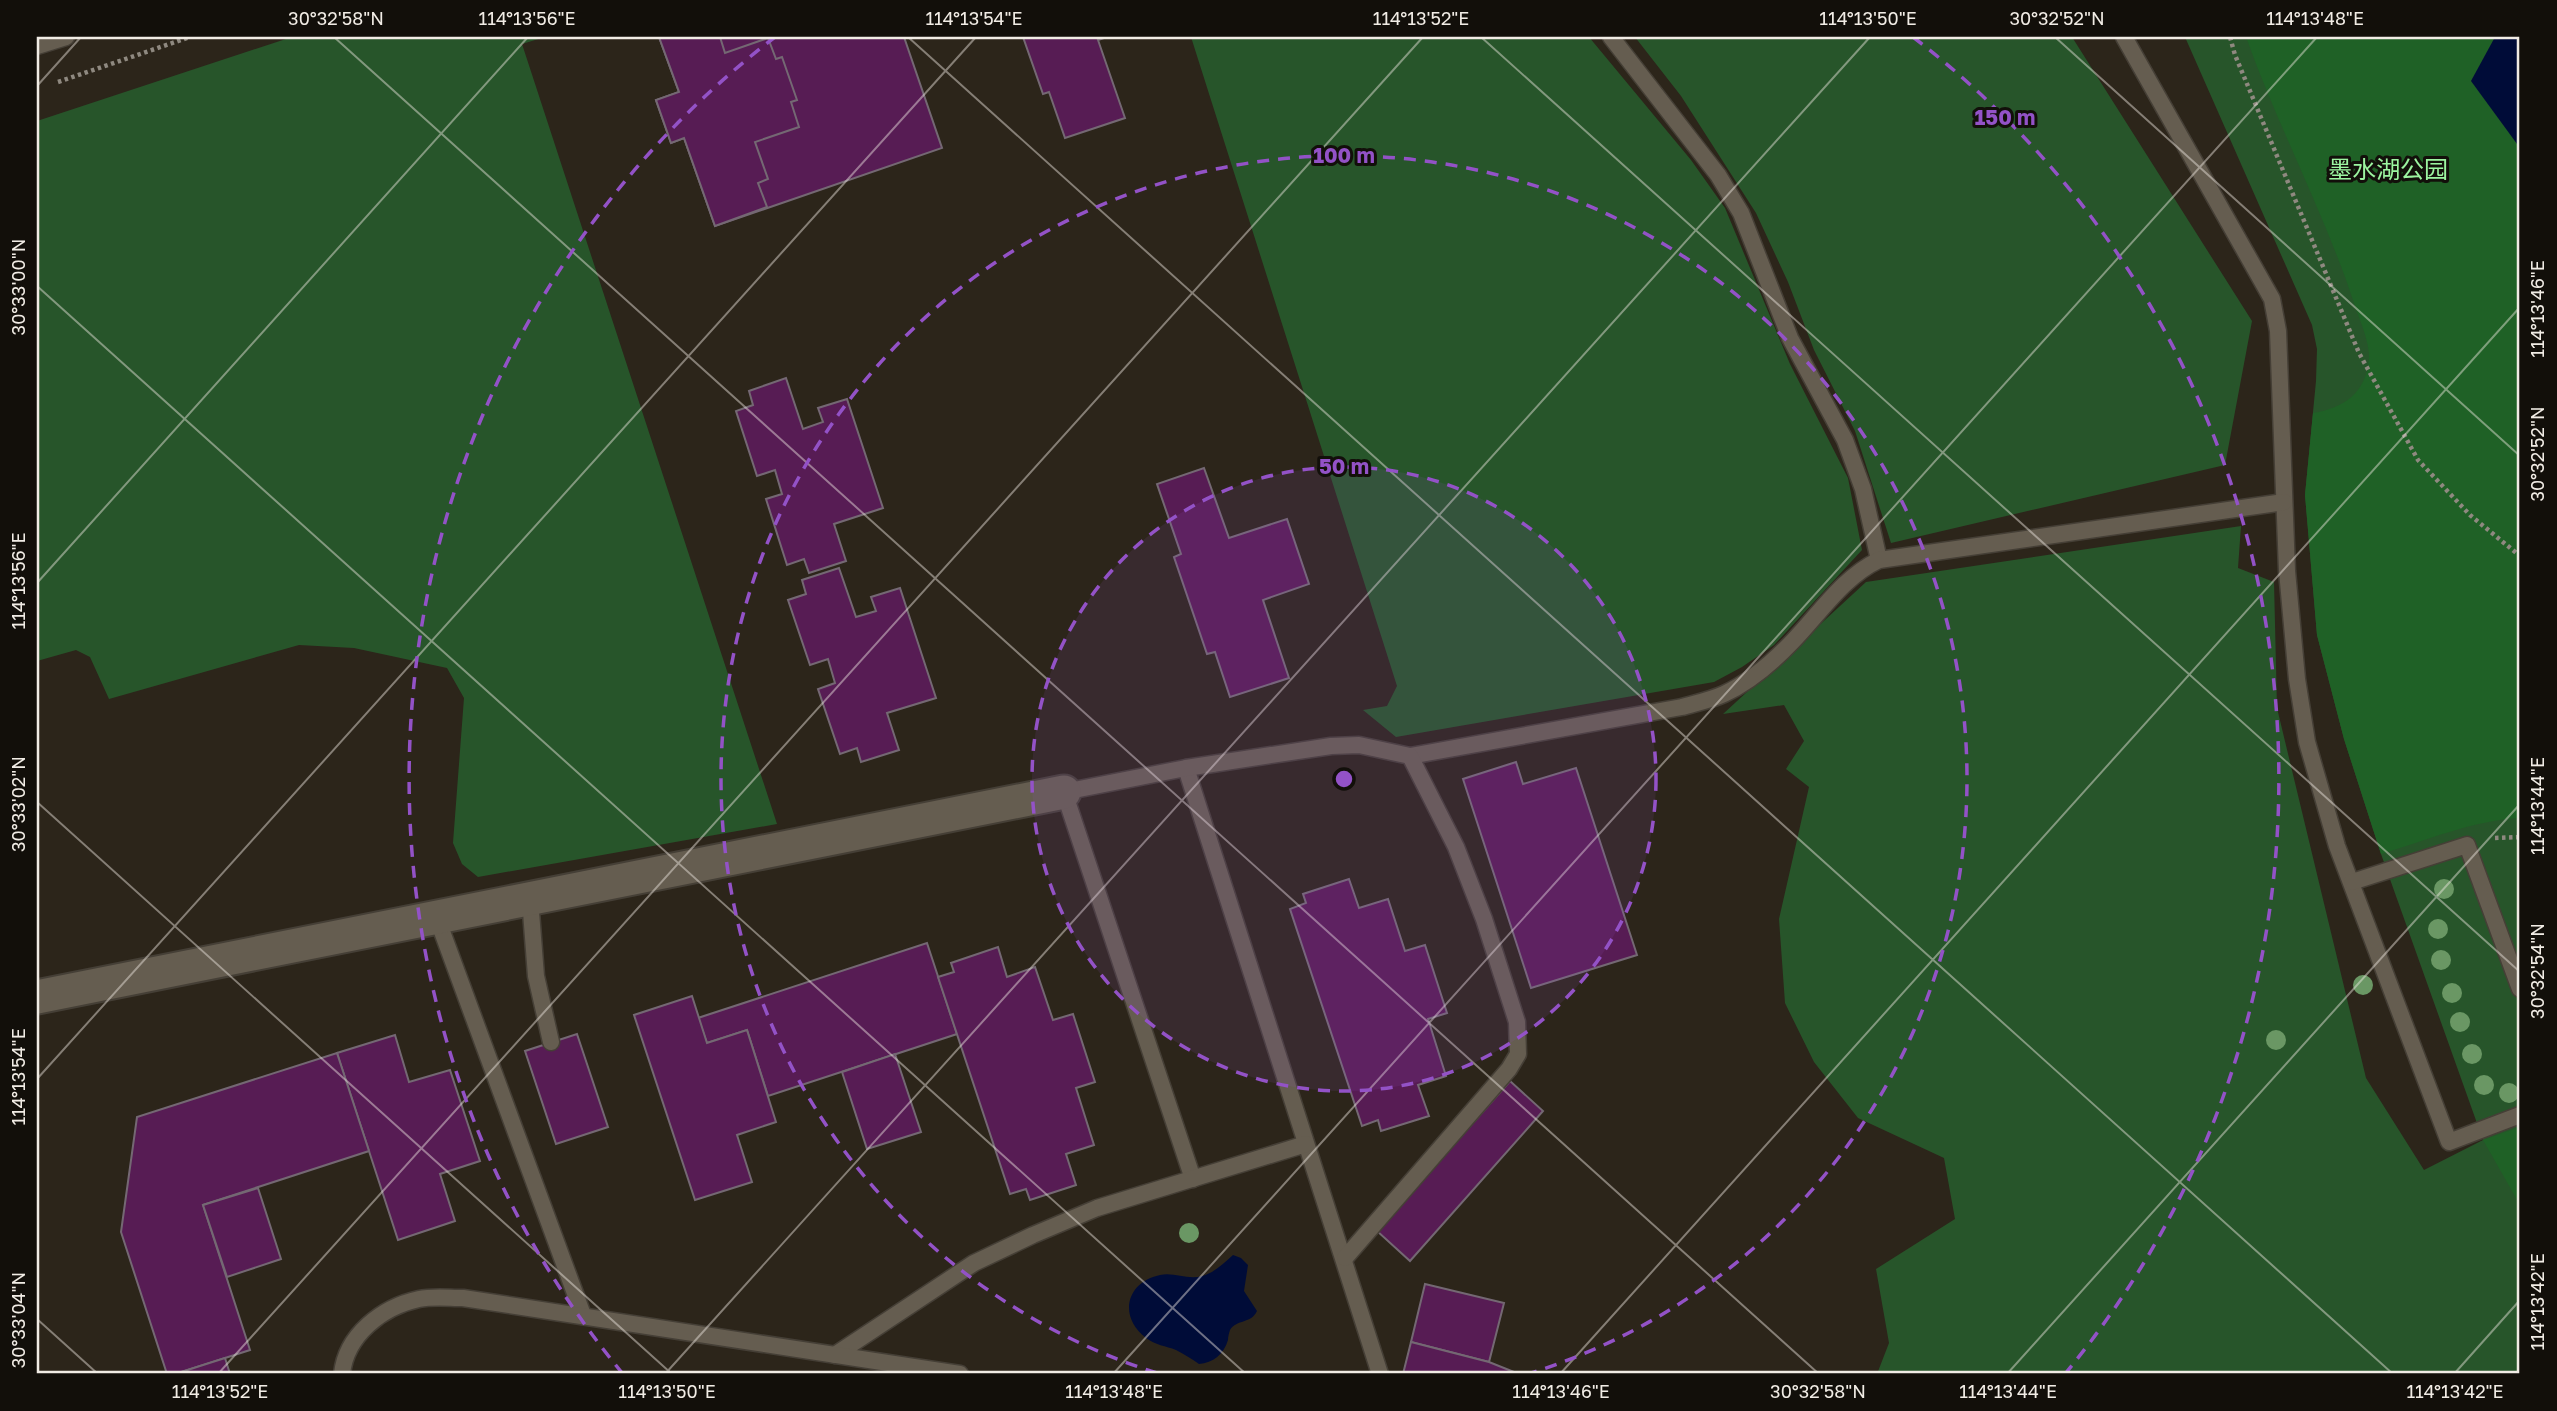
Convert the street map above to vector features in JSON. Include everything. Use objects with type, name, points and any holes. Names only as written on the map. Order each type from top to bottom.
[{"type":"street","points":[[37,997],[1064,792]]},
{"type":"lane","points":[[37,46],[66,37]]},
{"type":"lane","points":[[1611,37],[1718,175],[1741,213],[1790,338],[1844,440],[1863,489],[1879,560]]},
{"type":"lane","points":[[2124,37],[2272,299],[2278,331],[2287,571],[2297,679],[2307,742],[2337,846],[2449,1142],[2520,1115]]},
{"type":"lane","points":[[1193,1179],[1064,792],[1186,768],[1331,746],[1359,745],[1410,756],[1682,707],[1723,695],[1748,680],[1791,643],[1856,571],[1879,560],[2284,502]]},
{"type":"lane","points":[[1345,1258],[1509,1069],[1518,1054],[1517,1023],[1484,919],[1456,847],[1410,756]]},
{"type":"lane","points":[[1186,768],[1380,1374]]},
{"type":"lane","points":[[2352,882],[2467,845],[2520,989]]},
{"type":"lane","points":[[530,899],[536,976],[551,1042]]},
{"type":"lane","points":[[437,918],[583,1315]]},
{"type":"lane","points":[[835,1355],[974,1263],[1097,1208],[1306,1144]]},
{"type":"lane","points":[[342,1374],[347,1350],[362,1331],[377,1317],[398,1305],[422,1298],[463,1298],[960,1374]]},
{"type":"path","points":[[58,82],[190,37]]},
{"type":"path","points":[[2230,37],[2235,55],[2359,353],[2418,460],[2470,515],[2520,556]]},
{"type":"green space","points":[[292,37],[545,37],[522,44],[777,824],[478,877],[462,864],[453,843],[464,698],[447,668],[354,648],[299,645],[109,699],[90,657],[76,650],[37,661],[37,121]]},
{"type":"green space","points":[[1191,37],[1589,37],[1691,160],[1725,208],[1790,364],[1848,478],[1862,550],[1774,645],[1714,682],[1396,737],[1363,710],[1387,706],[1397,686]]},
{"type":"green space","points":[[1635,37],[2072,37],[2252,321],[2225,465],[1891,543],[1855,431],[1814,350],[1788,282],[1756,213],[1681,96]]},
{"type":"green space","points":[[2185,37],[2520,37],[2520,1374],[1877,1374],[1889,1343],[1876,1269],[1955,1219],[1944,1158],[1858,1118],[1814,1062],[1785,1003],[1779,919],[1809,787],[1786,769],[1804,741],[1784,705],[1723,714],[1866,582],[2241,526],[2238,568],[2274,582],[2277,708],[2366,1078],[2424,1170],[2483,1140],[2381,854],[2344,739],[2317,635],[2305,495],[2316,381],[2317,349],[2312,325]]},
{"type":"green space","name":"墨水湖公园","points":[[2246,37],[2495,37],[2471,81],[2520,148],[2520,818],[2467,827],[2381,854],[2344,739],[2317,635],[2305,495],[2313,413],[2344,403],[2358,390],[2367,371],[2368,345],[2329,236]]},
{"type":"green space","points":[[2520,1127],[2520,1205],[2483,1140]]},
{"type":"water","points":[[2495,37],[2520,37],[2520,148],[2471,81]]},
{"type":"water","points":[[1233,1255],[1248,1265],[1244,1291],[1257,1311],[1251,1318],[1236,1324],[1230,1330],[1224,1350],[1217,1357],[1199,1364],[1176,1350],[1149,1340],[1137,1330],[1129,1311],[1133,1292],[1140,1285],[1160,1275],[1206,1275]]},
{"type":"building","points":[[659,37],[904,37],[942,148],[715,226],[684,138],[671,143],[656,100],[679,92]]},
{"type":"building","points":[[659,37],[720,37],[725,53],[768,38],[776,59],[782,57],[797,100],[791,102],[799,127],[755,142],[768,179],[758,183],[767,207],[715,226],[684,138],[671,143],[656,100],[679,92]]},
{"type":"building","points":[[1023,37],[1107,37],[1098,40],[1125,118],[1065,138],[1049,92],[1043,94]]},
{"type":"building","points":[[786,378],[803,429],[823,422],[818,408],[847,399],[883,508],[834,524],[846,561],[809,573],[804,559],[787,565],[766,499],[782,494],[775,470],[757,476],[736,411],[753,405],[749,391]]},
{"type":"building","points":[[1204,468],[1229,538],[1287,519],[1309,584],[1263,600],[1289,678],[1230,697],[1215,652],[1207,654],[1174,557],[1181,554],[1157,484]]},
{"type":"building","points":[[839,568],[856,617],[876,611],[871,597],[900,588],[936,698],[887,713],[899,750],[861,762],[857,748],[840,754],[818,689],[835,683],[828,659],[810,665],[788,600],[806,594],[802,580]]},
{"type":"building","points":[[1516,762],[1523,784],[1576,768],[1637,955],[1531,988],[1463,779]]},
{"type":"building","points":[[1349,879],[1359,908],[1388,899],[1405,951],[1425,945],[1447,1013],[1428,1019],[1446,1076],[1418,1085],[1429,1116],[1381,1131],[1378,1120],[1362,1126],[1290,909],[1306,903],[1303,894]]},
{"type":"building","points":[[927,943],[957,1034],[768,1096],[747,1030],[707,1043],[698,1018]]},
{"type":"building","points":[[998,947],[1007,977],[1035,967],[1053,1020],[1073,1014],[1095,1082],[1076,1088],[1094,1145],[1066,1154],[1076,1185],[1030,1200],[1026,1189],[1010,1194],[938,977],[954,972],[951,963]]},
{"type":"building","points":[[692,996],[707,1043],[747,1030],[776,1122],[737,1135],[752,1182],[695,1200],[634,1015]]},
{"type":"building","points":[[577,1034],[608,1127],[556,1144],[525,1051]]},
{"type":"building","points":[[395,1035],[409,1082],[450,1070],[480,1161],[440,1174],[455,1221],[398,1240],[337,1053]]},
{"type":"building","points":[[337,1053],[369,1151],[203,1205],[250,1350],[175,1374],[167,1374],[121,1232],[137,1117]]},
{"type":"building","points":[[895,1054],[921,1132],[867,1149],[842,1072]]},
{"type":"building","points":[[1510,1081],[1543,1111],[1410,1261],[1377,1231]]},
{"type":"building","points":[[258,1188],[281,1259],[227,1277],[203,1205]]},
{"type":"building","points":[[1425,1284],[1504,1303],[1489,1362],[1411,1342]]},
{"type":"building","points":[[1411,1342],[1489,1362],[1519,1374],[1403,1374]]},
{"type":"building","points":[[225,1358],[230,1374],[175,1374]]}]
